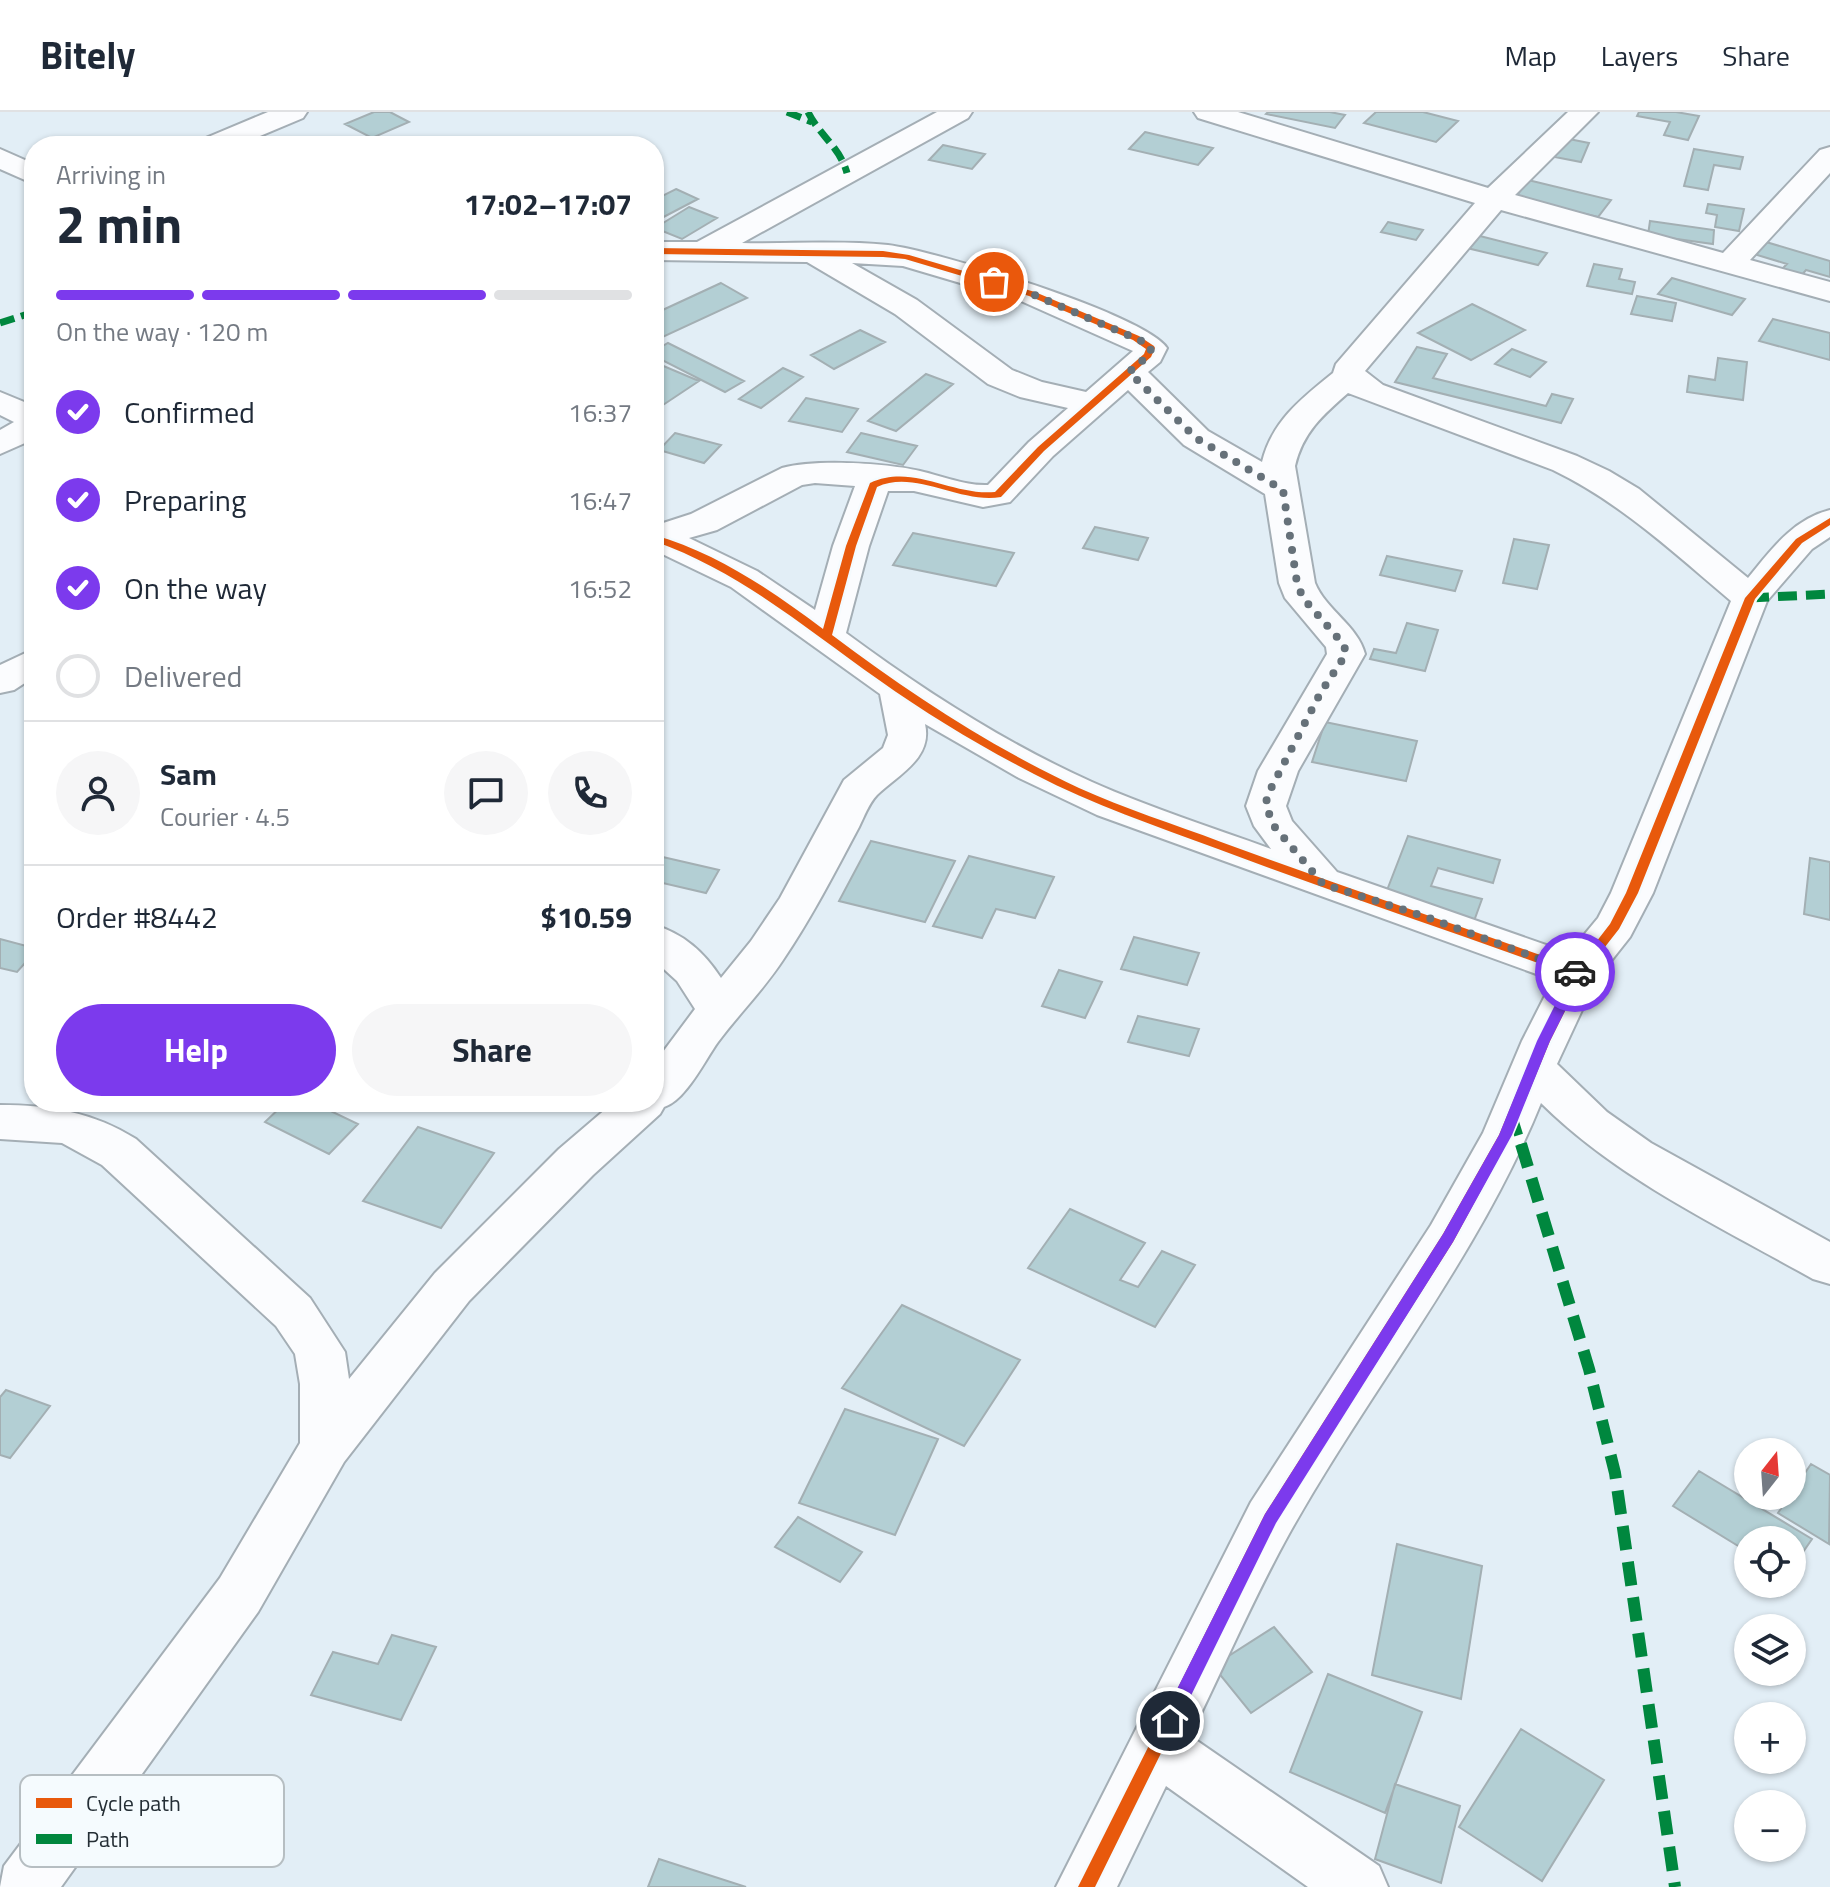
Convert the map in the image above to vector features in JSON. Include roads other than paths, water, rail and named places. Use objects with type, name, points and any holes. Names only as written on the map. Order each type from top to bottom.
[{"type":"street","points":[[235,136],[293,112]]},
{"type":"street","points":[[664,273],[958,112]]},
{"type":"street","points":[[1208,112],[1494,199],[1830,292]]},
{"type":"street","points":[[1323,884],[1274,826],[1266,806],[1278,771],[1346,654],[1344,645],[1303,598],[1297,583],[1278,466],[1294,424],[1350,375],[1350,367],[1494,199],[1584,112]]},
{"type":"street","points":[[1730,263],[1830,156]]},
{"type":"street","points":[[0,158],[24,170]]},
{"type":"street","points":[[664,251],[896,255],[1032,294],[1144,342],[1151,348],[1150,354],[1041,449],[998,495],[971,497],[925,483],[888,478],[815,473],[794,475],[704,522],[664,535]]},
{"type":"street","points":[[813,254],[906,307],[1000,377],[1032,390],[1094,404]]},
{"type":"street","points":[[1129,372],[1196,438],[1283,490]]},
{"type":"street","points":[[1350,375],[1371,392],[1565,463],[1597,478],[1627,496],[1750,598]]},
{"type":"street","points":[[0,402],[24,414]]},
{"type":"street","points":[[0,444],[24,431]]},
{"type":"street","points":[[826,637],[851,546],[873,485],[888,478]]},
{"type":"street","points":[[1086,1887],[1270,1518],[1448,1238],[1505,1135],[1578,973],[1615,926],[1632,893],[1750,598],[1799,541],[1830,521]]},
{"type":"street","points":[[664,542],[721,566],[898,689],[1059,782],[1323,884],[1426,917],[1578,973]]},
{"type":"street","points":[[0,681],[24,667]]},
{"type":"street","points":[[664,1082],[766,952],[798,903],[858,789],[902,751],[908,735],[898,689]]},
{"type":"street","points":[[664,945],[693,967],[718,1012]]},
{"type":"street","points":[[1533,1068],[1591,1124],[1634,1156],[1830,1265]]},
{"type":"street","points":[[107,1775],[239,1595],[326,1446],[452,1287],[576,1162],[633,1112]]},
{"type":"street","points":[[0,1122],[50,1123],[79,1128],[100,1138],[293,1312],[320,1352],[325,1384],[326,1446]]},
{"type":"street","points":[[1157,1746],[1358,1887]]},
{"type":"street","points":[[25,1887],[40,1867]]}]
